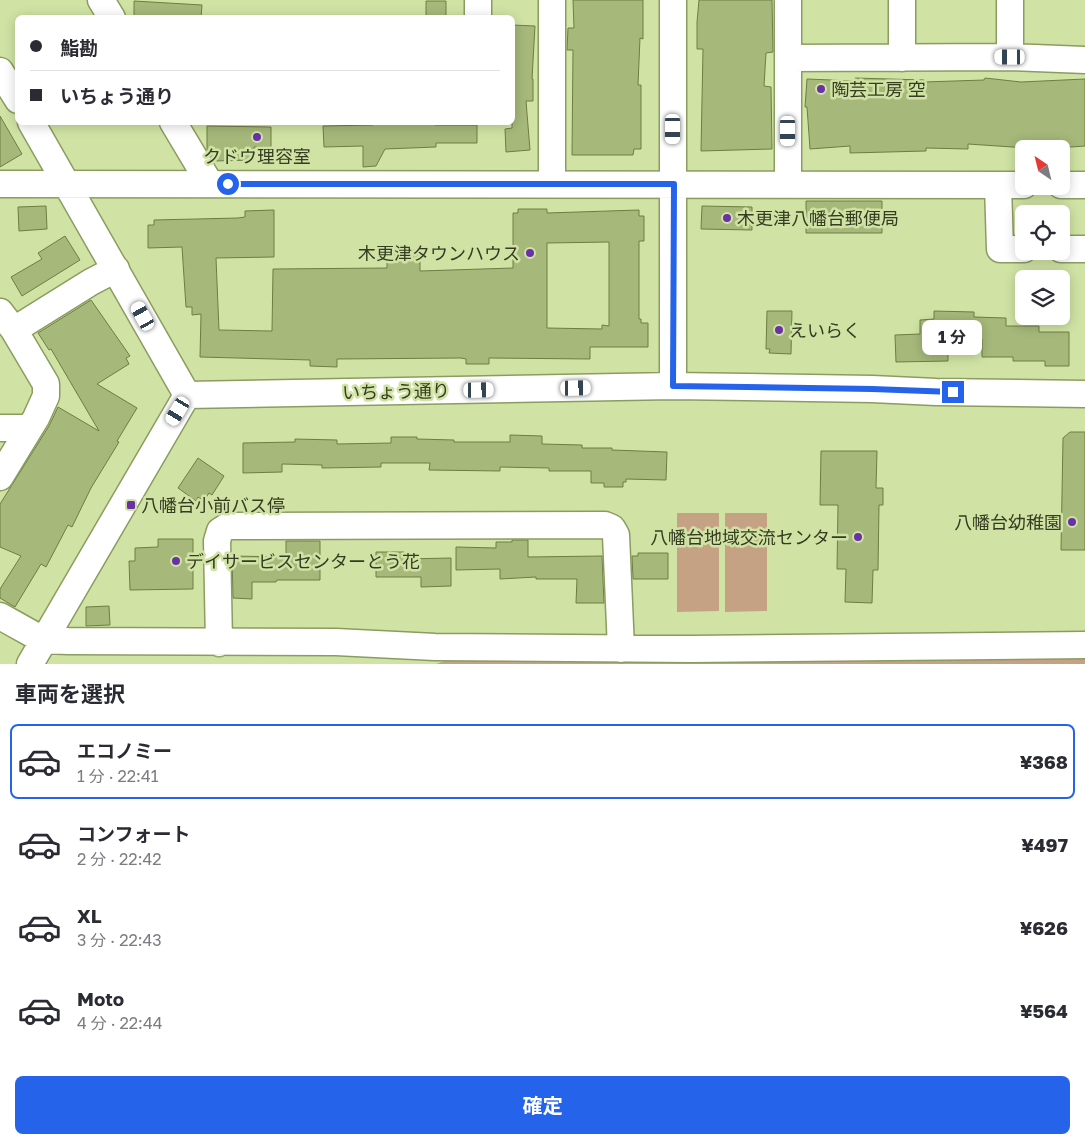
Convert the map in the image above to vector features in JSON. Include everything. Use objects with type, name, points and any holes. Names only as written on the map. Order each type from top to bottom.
[{"type":"street","points":[[101,0],[110,15]]},
{"type":"street","points":[[478,0],[478,15]]},
{"type":"street","points":[[552,0],[552,184]]},
{"type":"street","points":[[673,0],[673,386]]},
{"type":"street","points":[[788,0],[788,185]]},
{"type":"street","points":[[902,0],[902,58]]},
{"type":"street","points":[[1010,0],[1010,57]]},
{"type":"street","points":[[788,58],[1010,57],[1085,60]]},
{"type":"street","points":[[0,71],[15,95]]},
{"type":"street","points":[[30,664],[187,396],[33,125]]},
{"type":"street","points":[[176,125],[210,184]]},
{"type":"street","points":[[0,184],[490,182],[552,184],[1015,185]]},
{"type":"street","points":[[998,185],[1000,249],[1015,249]]},
{"type":"street","points":[[1070,185],[1085,185]]},
{"type":"street","points":[[1070,249],[1085,249]]},
{"type":"street","points":[[0,476],[30,428],[46,396],[46,384],[7,321],[116,269]]},
{"type":"street","name":"いちょう通り","points":[[187,396],[673,386],[1085,394]]},
{"type":"street","points":[[0,428],[30,428]]},
{"type":"street","points":[[219,643],[216,542],[220,531],[228,526],[605,525],[612,528],[616,535],[621,649]]},
{"type":"street","points":[[0,616],[43,640],[219,643],[336,642],[418,655],[621,649],[1085,645]]},
{"type":"shaded area","points":[[677,513],[719,513],[719,611],[677,612]]},
{"type":"shaded area","points":[[725,513],[767,513],[767,611],[725,612]]},
{"type":"shaded area","points":[[1085,659],[1085,664],[436,664],[447,660]]},
{"type":"building","points":[[573,0],[643,0],[643,39],[640,38],[638,85],[641,85],[641,149],[634,149],[633,155],[572,155],[573,50],[567,50],[568,28],[574,28]]},
{"type":"building","points":[[699,0],[772,0],[773,52],[766,53],[764,86],[771,87],[772,149],[701,151],[703,49],[697,49]]},
{"type":"building","points":[[134,1],[202,5],[201,15],[134,15]]},
{"type":"building","points":[[426,1],[446,1],[446,15],[426,15]]},
{"type":"building","points":[[515,25],[535,26],[532,79],[533,101],[526,101],[530,150],[506,152],[505,129],[512,128],[512,125],[515,125]]},
{"type":"building","points":[[855,78],[924,80],[924,82],[984,80],[985,78],[1021,82],[1085,79],[1085,146],[1070,147],[1070,140],[1015,140],[1015,147],[968,144],[968,149],[926,148],[926,151],[850,153],[850,146],[810,149],[807,107],[805,107],[807,79],[856,81]]},
{"type":"building","points":[[0,116],[22,154],[0,167]]},
{"type":"building","points":[[477,125],[477,143],[436,143],[436,147],[385,149],[376,166],[363,167],[363,146],[324,147],[323,126]]},
{"type":"building","points":[[207,126],[271,127],[271,147],[254,147],[254,160],[214,161],[207,150]]},
{"type":"building","points":[[806,201],[882,201],[882,233],[806,233]]},
{"type":"building","points":[[46,206],[47,229],[19,231],[18,207]]},
{"type":"building","points":[[702,206],[752,207],[752,230],[701,229]]},
{"type":"building","points":[[518,209],[547,209],[547,213],[639,210],[639,216],[644,216],[644,241],[639,241],[639,319],[641,319],[641,323],[648,323],[648,347],[590,347],[590,359],[489,358],[489,364],[466,364],[466,359],[461,358],[337,359],[337,367],[310,366],[310,360],[200,357],[201,314],[192,315],[192,307],[186,307],[182,247],[148,248],[148,225],[154,225],[154,220],[238,218],[245,217],[245,211],[274,210],[274,257],[216,258],[219,330],[272,331],[273,269],[387,268],[387,253],[392,253],[393,250],[420,250],[420,271],[513,268],[513,213],[518,213]],"holes":[[[609,242],[609,326],[602,325],[602,329],[547,328],[547,243]]]},
{"type":"building","points":[[65,236],[80,260],[22,296],[11,277],[42,259],[38,253]]},
{"type":"building","points":[[91,300],[130,356],[126,358],[129,364],[97,384],[137,408],[91,488],[72,527],[68,525],[46,567],[41,564],[15,607],[0,598],[0,589],[21,556],[0,547],[0,504],[49,426],[58,407],[99,431],[51,349],[49,350],[38,333]]},
{"type":"building","name":"えいらく","points":[[767,311],[792,311],[791,354],[769,353],[770,349],[766,349]]},
{"type":"building","points":[[934,311],[974,312],[974,317],[1006,318],[1006,326],[1039,326],[1039,332],[1069,332],[1069,366],[1045,366],[1045,361],[1013,361],[1013,357],[982,357],[982,339],[948,338],[948,361],[896,362],[895,335],[920,334],[920,320],[934,319]]},
{"type":"building","points":[[1070,432],[1085,432],[1085,550],[1061,550],[1063,438]]},
{"type":"building","points":[[510,435],[542,436],[542,444],[582,445],[582,448],[667,452],[666,480],[626,479],[626,482],[623,482],[623,487],[604,487],[604,483],[591,483],[591,471],[549,471],[549,468],[500,467],[500,471],[429,470],[430,463],[381,463],[381,467],[322,468],[322,465],[282,464],[282,472],[243,473],[243,443],[295,442],[295,439],[337,440],[337,444],[391,443],[391,437],[417,437],[417,439],[454,440],[454,442],[510,442]]},
{"type":"building","points":[[821,451],[877,451],[876,488],[883,488],[883,505],[879,505],[878,570],[873,570],[872,603],[845,602],[846,569],[837,569],[838,505],[820,505]]},
{"type":"building","points":[[198,458],[224,476],[212,495],[209,493],[204,501],[198,497],[196,501],[178,488]]},
{"type":"building","points":[[158,539],[193,539],[193,589],[130,590],[129,561],[135,561],[135,548],[158,547]]},
{"type":"building","points":[[512,540],[528,540],[528,557],[602,556],[604,603],[576,603],[577,579],[536,579],[536,577],[500,579],[500,569],[456,570],[456,547],[496,548],[496,542],[512,542]]},
{"type":"building","points":[[286,541],[320,541],[320,580],[252,582],[252,599],[233,598],[232,556],[286,557]]},
{"type":"building","points":[[376,552],[404,552],[404,559],[451,558],[451,586],[421,587],[421,577],[376,577]]},
{"type":"building","points":[[638,553],[668,553],[668,579],[633,579],[632,556],[638,556]]},
{"type":"building","points":[[109,606],[110,625],[86,626],[86,607]]},
{"type":"place","name":"陶芸工房 空","points":[[821,89]]},
{"type":"place","name":"クドウ理容室","points":[[257,137]]},
{"type":"place","name":"木更津八幡台郵便局","points":[[727,218]]},
{"type":"place","name":"木更津タウンハウス","points":[[530,253]]},
{"type":"place","name":"えいらく","points":[[779,330]]},
{"type":"place","name":"八幡台小前バス停","points":[[131,505]]},
{"type":"place","name":"八幡台幼稚園","points":[[1072,522]]},
{"type":"place","name":"八幡台地域交流センター","points":[[858,537]]},
{"type":"place","name":"デイサービスセンターとう花","points":[[176,561]]},
{"type":"route","points":[[228,184],[674,184],[673,386],[953,392]]}]
